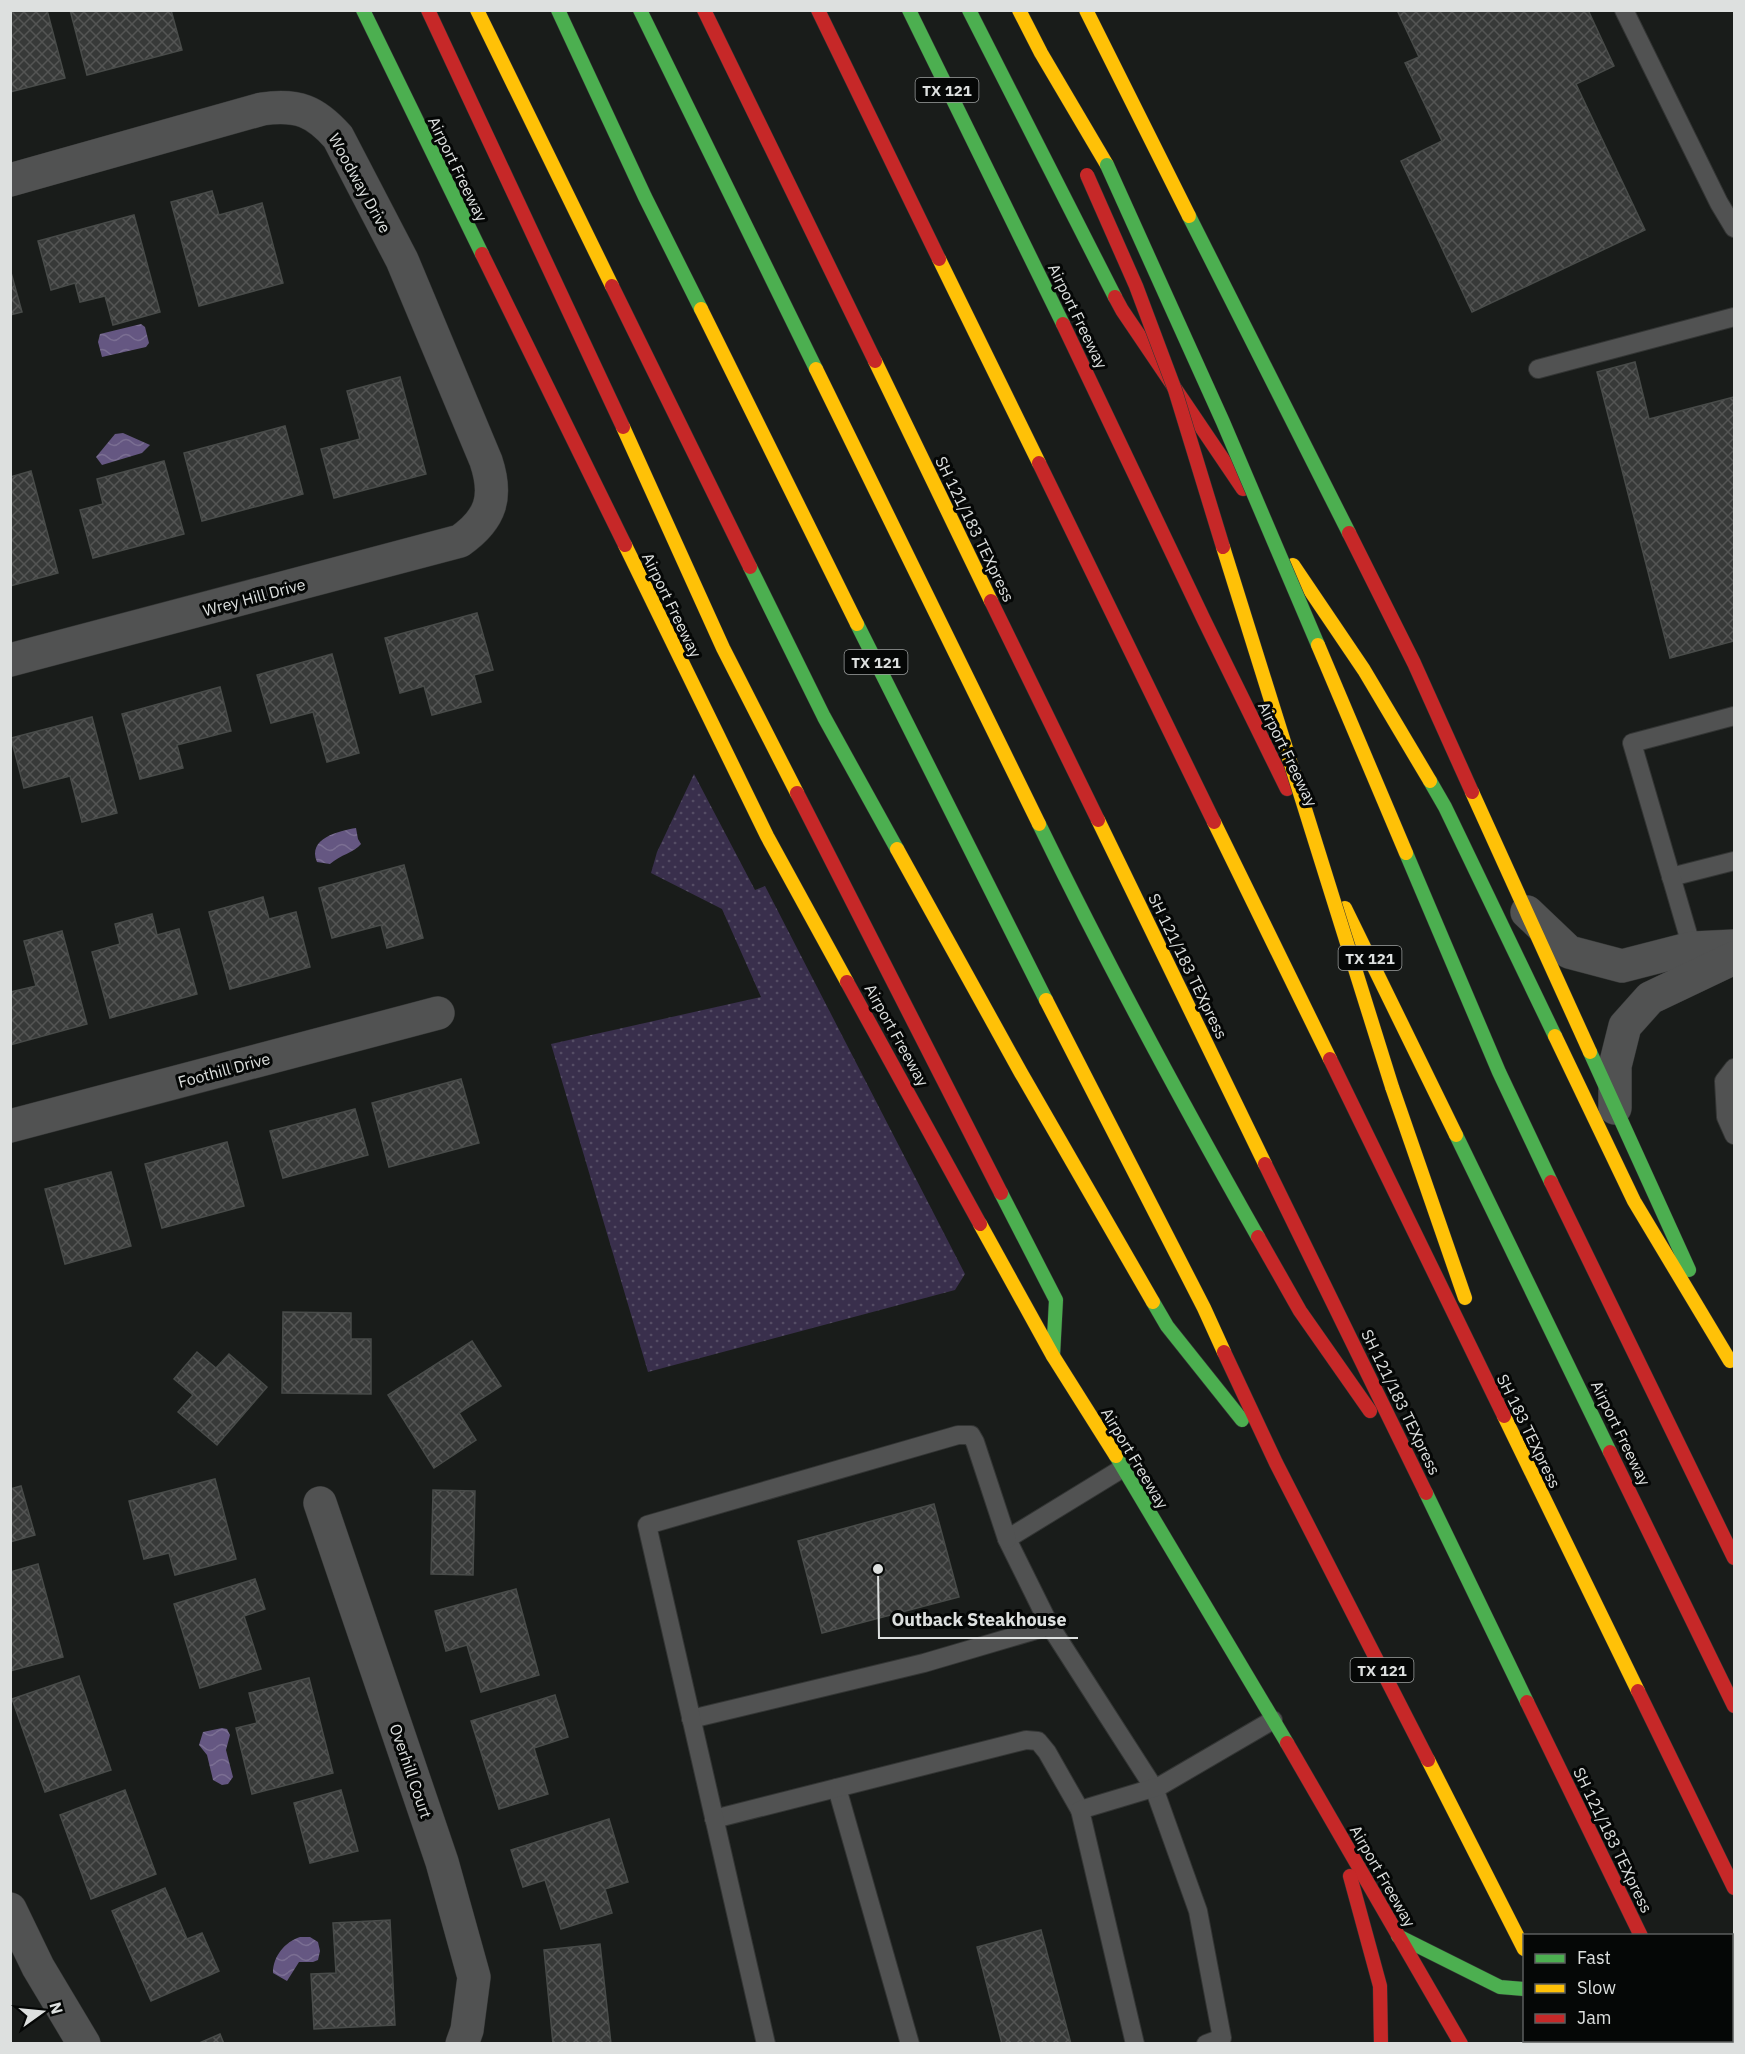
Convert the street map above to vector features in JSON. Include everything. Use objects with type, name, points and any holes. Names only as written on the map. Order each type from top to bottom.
[{"type":"main road","name":"Airport Freeway","points":[[363,10],[768,836],[1053,1356],[1123,1468],[1273,1720],[1461,2043]]},
{"type":"main road","points":[[428,10],[575,321],[723,648],[1056,1300],[1053,1356]]},
{"type":"main road","points":[[477,10],[824,717],[911,877],[1167,1326],[1276,1462]]},
{"type":"main road","name":"TX 121","points":[[558,10],[650,208],[995,901],[1204,1308],[1276,1462],[1523,1947]]},
{"type":"main road","points":[[640,10],[1074,896],[1191,1117],[1300,1311],[1427,1494]]},
{"type":"main road","name":"SH 121/183 TEXpress","points":[[704,10],[1641,1934]]},
{"type":"main road","name":"SH 183 TEXpress","points":[[818,10],[1734,1888]]},
{"type":"main road","name":"Airport Freeway","points":[[909,10],[1734,1706]]},
{"type":"main road","points":[[969,10],[1122,310],[1364,670],[1445,807],[1634,1201],[1732,1366]]},
{"type":"main road","points":[[1019,10],[1041,53],[1107,165],[1169,297],[1504,1083],[1734,1558]]},
{"type":"main road","points":[[1086,10],[1414,663],[1732,1366]]},
{"type":"main road","points":[[1041,53],[1070,131]]},
{"type":"main road","points":[[1085,170],[1136,286],[1175,390],[1264,683],[1389,1076],[1514,1439]]},
{"type":"main road","points":[[1337,1831],[1380,1986],[1381,2043]]},
{"type":"main road","points":[[1398,1936],[1500,1987],[1523,1989]]},
{"type":"street","name":"Woodway Drive","points":[[10,180],[262,109],[284,106],[305,110],[324,121],[338,137],[402,260],[486,461],[492,479],[492,497],[486,515]]},
{"type":"street","name":"Wrey Hill Drive","points":[[10,660],[460,542],[475,530],[486,515]]},
{"type":"street","points":[[1527,912],[1569,952],[1622,966],[1692,948],[1734,946]]},
{"type":"street","points":[[1615,1108],[1615,1066],[1625,1026],[1650,998],[1734,958]]},
{"type":"street","name":"Foothill Drive","points":[[10,1126],[438,1013]]},
{"type":"street","name":"Overhill Court","points":[[320,1503],[442,1862],[474,1977],[467,2030],[462,2043]]},
{"type":"street","points":[[10,1909],[38,1967],[84,2043]]},
{"type":"lane","points":[[1624,10],[1734,228]]},
{"type":"lane","points":[[1538,369],[1734,317]]},
{"type":"lane","points":[[1692,948],[1632,743],[1734,716]]},
{"type":"lane","points":[[1671,877],[1734,861]]},
{"type":"lane","points":[[1734,1068],[1724,1081],[1726,1116],[1734,1135]]},
{"type":"lane","points":[[766,2043],[647,1525],[958,1435],[971,1435],[1007,1539],[1050,1626],[1154,1788],[1198,1911],[1222,2038],[1206,2043]]},
{"type":"lane","points":[[1007,1539],[1123,1468]]},
{"type":"lane","points":[[691,1719],[924,1663],[1050,1626]]},
{"type":"lane","points":[[1080,1810],[1154,1788],[1273,1720]]},
{"type":"lane","points":[[714,1819],[1026,1740],[1038,1741],[1047,1752],[1080,1810],[1135,2043]]},
{"type":"lane","points":[[837,1788],[910,2043]]},
{"type":"shaded area","points":[[694,774],[755,890],[765,886],[965,1274],[955,1290],[648,1372],[551,1044],[761,997],[722,909],[651,873],[657,852]]},
{"type":"water","points":[[141,324],[145,327],[149,343],[146,347],[102,357],[98,342],[100,334]]},
{"type":"water","points":[[123,433],[150,445],[142,453],[102,465],[96,457],[115,434]]},
{"type":"water","points":[[356,828],[361,844],[358,847],[330,864],[317,862],[316,847],[320,841],[341,831]]},
{"type":"water","points":[[227,1729],[230,1735],[226,1750],[233,1777],[228,1784],[222,1785],[213,1780],[207,1755],[199,1745],[203,1732]]},
{"type":"water","points":[[300,1937],[310,1937],[318,1942],[320,1951],[318,1960],[299,1962],[287,1981],[273,1973],[275,1961],[285,1946]]},
{"type":"building","points":[[10,10],[47,10],[65,78],[10,92]]},
{"type":"building","points":[[70,10],[122,10],[123,12],[171,10],[182,50],[87,75]]},
{"type":"building","points":[[1397,10],[1588,10],[1614,66],[1576,84],[1645,230],[1472,312],[1401,161],[1442,141],[1405,63],[1419,57]]},
{"type":"building","points":[[212,191],[219,215],[262,203],[283,283],[199,306],[171,202]]},
{"type":"building","points":[[134,215],[160,312],[113,325],[105,296],[80,302],[75,283],[51,290],[38,241]]},
{"type":"building","points":[[10,269],[22,312],[10,315]]},
{"type":"building","points":[[1635,362],[1649,419],[1734,397],[1734,641],[1670,658],[1597,372]]},
{"type":"building","points":[[400,377],[426,474],[334,498],[321,449],[360,439],[347,391]]},
{"type":"building","points":[[285,426],[303,494],[202,521],[184,453]]},
{"type":"building","points":[[164,461],[184,534],[93,558],[80,510],[103,504],[97,479]]},
{"type":"building","points":[[31,471],[58,573],[10,586],[10,477]]},
{"type":"building","points":[[477,613],[493,670],[474,675],[481,702],[432,715],[424,686],[400,693],[385,638]]},
{"type":"building","points":[[332,654],[359,753],[327,762],[313,712],[271,723],[257,675]]},
{"type":"building","points":[[220,687],[231,731],[177,745],[183,768],[140,779],[122,714]]},
{"type":"building","points":[[92,717],[117,813],[82,822],[70,776],[24,788],[11,738]]},
{"type":"building","points":[[404,865],[423,938],[387,948],[381,925],[332,938],[319,888]]},
{"type":"building","points":[[263,897],[269,919],[296,912],[310,967],[230,989],[209,912]]},
{"type":"building","points":[[152,914],[157,935],[179,929],[197,994],[110,1018],[92,952],[120,944],[115,924]]},
{"type":"building","points":[[62,931],[87,1024],[10,1045],[10,992],[36,986],[24,941]]},
{"type":"building","points":[[461,1079],[479,1143],[389,1167],[372,1103]]},
{"type":"building","points":[[355,1109],[368,1155],[283,1178],[270,1131]]},
{"type":"building","points":[[227,1142],[244,1206],[162,1228],[145,1164]]},
{"type":"building","points":[[111,1172],[131,1246],[65,1264],[45,1189]]},
{"type":"building","points":[[283,1312],[351,1313],[351,1339],[371,1339],[371,1394],[282,1393]]},
{"type":"building","points":[[472,1341],[501,1386],[459,1413],[476,1440],[434,1468],[388,1395]]},
{"type":"building","points":[[197,1352],[216,1368],[229,1354],[267,1387],[217,1445],[178,1412],[193,1395],[174,1379]]},
{"type":"building","points":[[215,1479],[236,1559],[175,1575],[169,1553],[144,1559],[129,1501]]},
{"type":"building","points":[[21,1486],[35,1535],[10,1542],[10,1489]]},
{"type":"building","points":[[433,1490],[475,1491],[473,1575],[431,1574]]},
{"type":"building","points":[[934,1504],[959,1597],[822,1633],[798,1541]]},
{"type":"building","points":[[38,1564],[63,1657],[10,1671],[10,1572]]},
{"type":"building","points":[[255,1579],[265,1609],[244,1616],[261,1669],[200,1688],[174,1604]]},
{"type":"building","points":[[516,1589],[539,1675],[481,1692],[467,1645],[446,1651],[435,1611]]},
{"type":"building","points":[[79,1676],[111,1770],[45,1792],[12,1699]]},
{"type":"building","points":[[309,1678],[333,1773],[252,1794],[236,1728],[257,1723],[249,1693]]},
{"type":"building","points":[[555,1695],[568,1737],[534,1748],[548,1794],[499,1809],[471,1721]]},
{"type":"building","points":[[125,1790],[156,1874],[91,1899],[60,1815]]},
{"type":"building","points":[[341,1790],[358,1851],[310,1863],[294,1803]]},
{"type":"building","points":[[609,1819],[628,1882],[605,1889],[612,1913],[561,1929],[545,1880],[523,1887],[511,1850]]},
{"type":"building","points":[[165,1888],[187,1939],[202,1933],[219,1971],[151,2001],[112,1911]]},
{"type":"building","points":[[390,1920],[395,2025],[314,2029],[311,1974],[336,1973],[333,1923]]},
{"type":"building","points":[[1041,1930],[1071,2044],[1002,2044],[977,1947]]},
{"type":"building","points":[[600,1944],[611,2044],[553,2044],[544,1950]]},
{"type":"building","points":[[220,2034],[224,2044],[197,2044]]},
{"type":"traffic: fast","points":[[363,10],[482,254]]},
{"type":"traffic: fast","points":[[558,10],[645,197],[701,309]]},
{"type":"traffic: fast","points":[[640,10],[816,369]]},
{"type":"traffic: fast","points":[[909,10],[1063,324]]},
{"type":"traffic: fast","points":[[969,10],[1115,297]]},
{"type":"traffic: fast","points":[[1107,165],[1223,422],[1318,645]]},
{"type":"traffic: fast","points":[[1189,216],[1349,533]]},
{"type":"traffic: fast","points":[[750,567],[824,717],[897,849]]},
{"type":"traffic: fast","points":[[857,624],[1046,1000]]},
{"type":"traffic: fast","points":[[1430,781],[1445,807],[1555,1036]]},
{"type":"traffic: fast","points":[[1039,824],[1145,1032],[1258,1237]]},
{"type":"traffic: fast","points":[[1406,853],[1499,1072],[1551,1182]]},
{"type":"traffic: fast","points":[[1590,1052],[1689,1270]]},
{"type":"traffic: fast","points":[[1456,1135],[1610,1452]]},
{"type":"traffic: fast","points":[[1001,1193],[1056,1300],[1053,1356]]},
{"type":"traffic: fast","points":[[1153,1302],[1167,1326],[1242,1420]]},
{"type":"traffic: fast","points":[[1116,1456],[1287,1743]]},
{"type":"traffic: fast","points":[[1426,1493],[1527,1702]]},
{"type":"traffic: fast","points":[[1398,1936],[1500,1987],[1523,1989]]},
{"type":"traffic: fast","points":[[1622,2044],[1628,2042]]},
{"type":"traffic: slow","points":[[477,10],[612,286]]},
{"type":"traffic: slow","points":[[1019,10],[1041,53],[1107,165]]},
{"type":"traffic: slow","points":[[1086,10],[1189,216]]},
{"type":"traffic: slow","points":[[939,259],[1039,463]]},
{"type":"traffic: slow","points":[[701,309],[857,624]]},
{"type":"traffic: slow","points":[[875,361],[991,601]]},
{"type":"traffic: slow","points":[[816,369],[1039,824]]},
{"type":"traffic: slow","points":[[623,427],[723,648],[797,793]]},
{"type":"traffic: slow","points":[[625,545],[767,836],[847,982]]},
{"type":"traffic: slow","points":[[1223,547],[1392,1087]]},
{"type":"traffic: slow","points":[[1293,565],[1364,670],[1430,781]]},
{"type":"traffic: slow","points":[[1318,645],[1406,853]]},
{"type":"traffic: slow","points":[[1472,792],[1590,1052]]},
{"type":"traffic: slow","points":[[1098,820],[1265,1164]]},
{"type":"traffic: slow","points":[[1214,822],[1330,1059]]},
{"type":"traffic: slow","points":[[897,849],[1021,1073],[1153,1302]]},
{"type":"traffic: slow","points":[[1345,908],[1456,1135]]},
{"type":"traffic: slow","points":[[1046,1000],[1204,1308],[1224,1352]]},
{"type":"traffic: slow","points":[[1555,1036],[1634,1201],[1730,1361]]},
{"type":"traffic: slow","points":[[1392,1087],[1465,1298]]},
{"type":"traffic: slow","points":[[980,1224],[1053,1356],[1116,1456]]},
{"type":"traffic: slow","points":[[1504,1416],[1638,1691]]},
{"type":"traffic: slow","points":[[1428,1760],[1523,1947]]},
{"type":"traffic: jam","points":[[428,10],[623,427]]},
{"type":"traffic: jam","points":[[704,10],[875,361]]},
{"type":"traffic: jam","points":[[818,10],[939,259]]},
{"type":"traffic: jam","points":[[1087,175],[1136,286],[1175,390],[1223,547]]},
{"type":"traffic: jam","points":[[482,254],[625,545]]},
{"type":"traffic: jam","points":[[612,286],[750,567]]},
{"type":"traffic: jam","points":[[1115,297],[1243,489]]},
{"type":"traffic: jam","points":[[1063,324],[1287,789]]},
{"type":"traffic: jam","points":[[1039,463],[1214,822]]},
{"type":"traffic: jam","points":[[1349,533],[1414,663],[1472,792]]},
{"type":"traffic: jam","points":[[991,601],[1098,820]]},
{"type":"traffic: jam","points":[[797,793],[1001,1193]]},
{"type":"traffic: jam","points":[[847,982],[980,1224]]},
{"type":"traffic: jam","points":[[1330,1059],[1504,1416]]},
{"type":"traffic: jam","points":[[1265,1164],[1426,1493]]},
{"type":"traffic: jam","points":[[1551,1182],[1734,1558]]},
{"type":"traffic: jam","points":[[1258,1237],[1300,1311],[1370,1411]]},
{"type":"traffic: jam","points":[[1224,1352],[1276,1463],[1428,1760]]},
{"type":"traffic: jam","points":[[1610,1452],[1734,1706]]},
{"type":"traffic: jam","points":[[1638,1691],[1734,1888]]},
{"type":"traffic: jam","points":[[1527,1702],[1640,1934]]},
{"type":"traffic: jam","points":[[1287,1743],[1461,2044]]},
{"type":"traffic: jam","points":[[1350,1876],[1380,1986],[1381,2044]]},
{"type":"place","name":"Outback Steakhouse","points":[[878,1569]]}]
